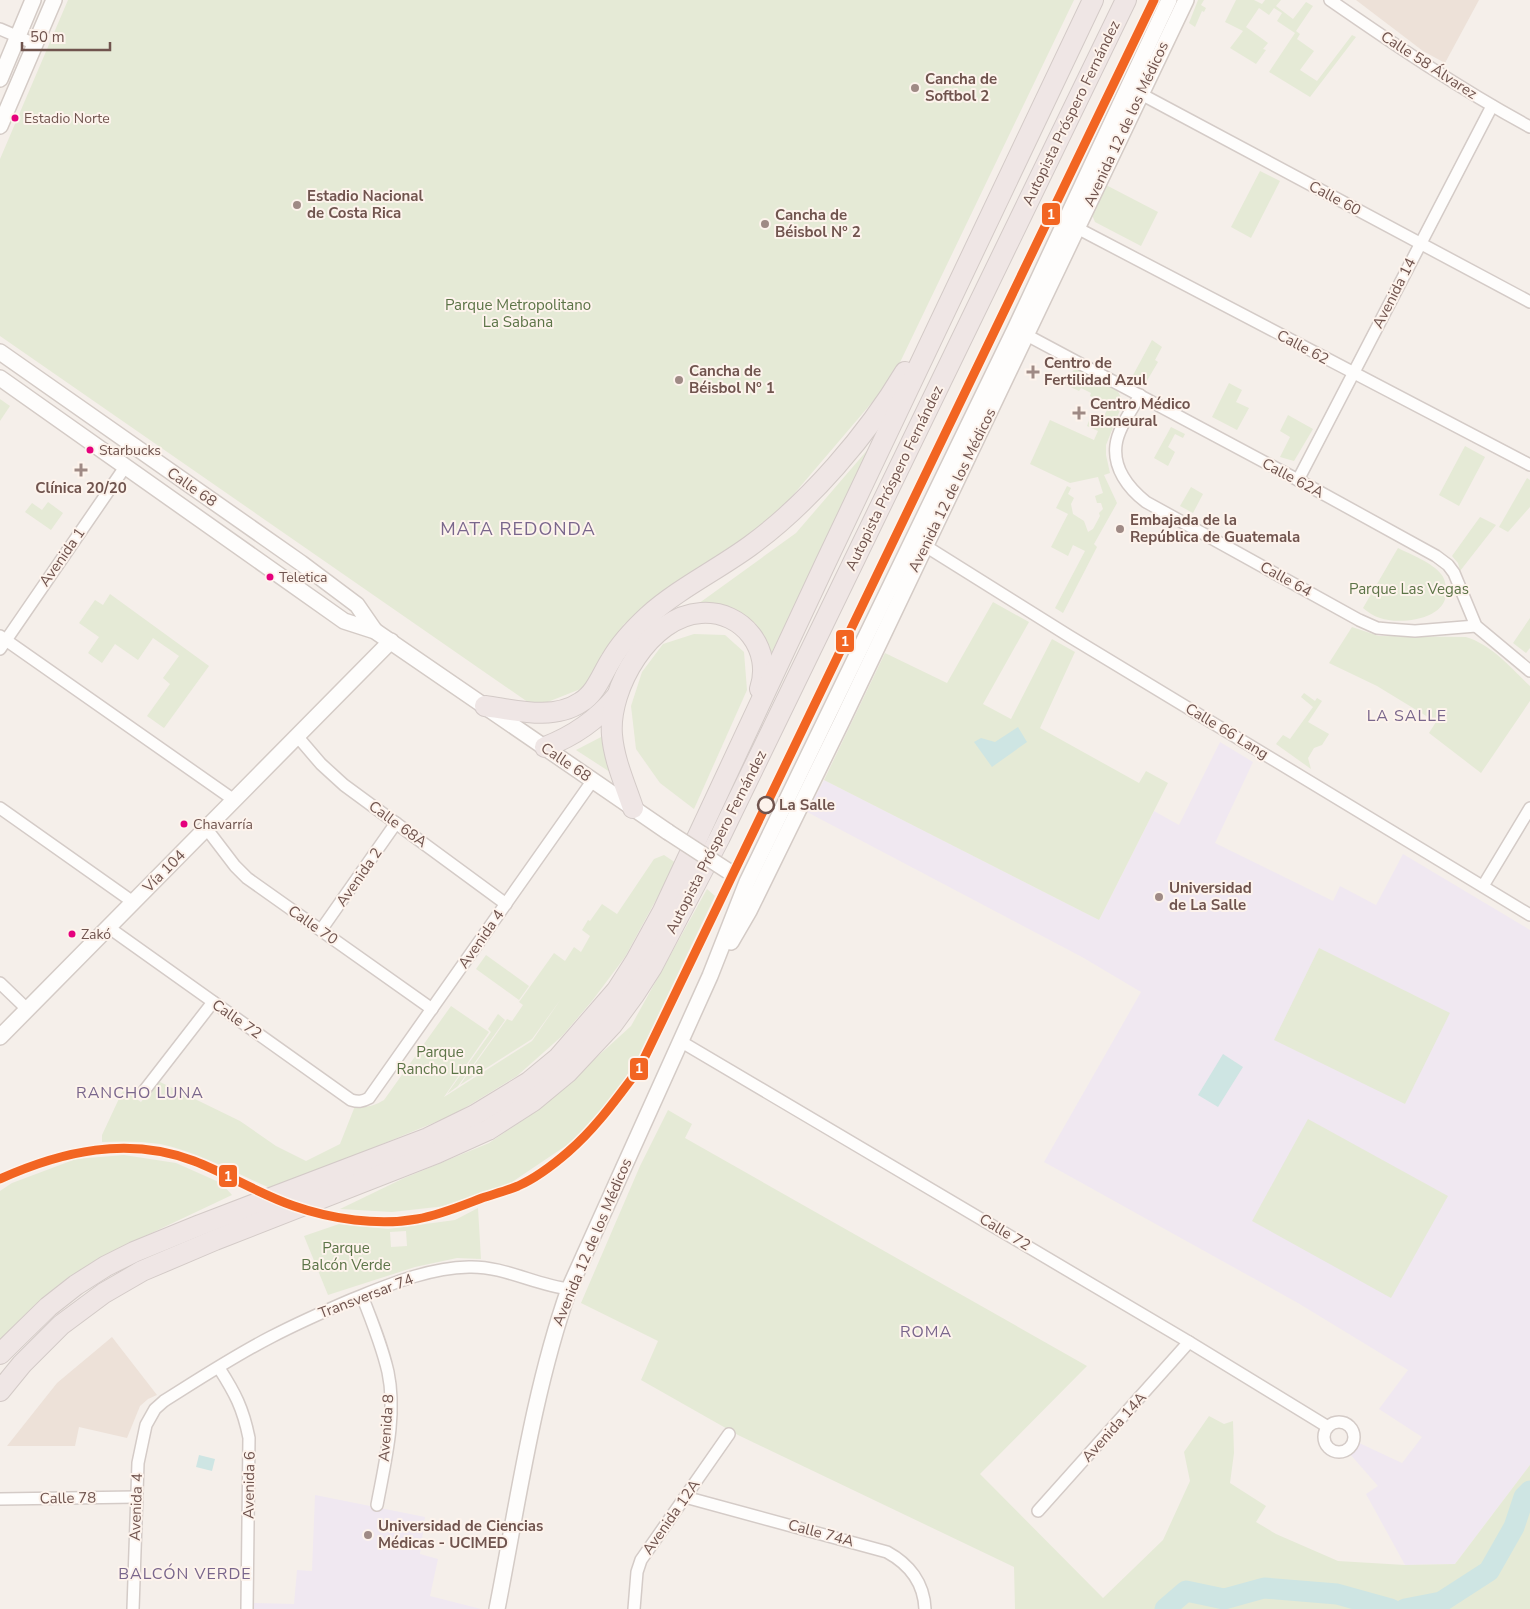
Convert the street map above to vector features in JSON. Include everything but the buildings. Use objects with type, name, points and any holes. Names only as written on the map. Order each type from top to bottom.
[{"type":"highway","name":"Autopista Próspero Fernández","points":[[0,1354],[48,1307],[76,1285],[120,1259],[200,1224],[428,1138],[475,1115],[529,1082],[558,1058],[616,990],[635,962],[663,911],[825,564],[1093,0]]},
{"type":"highway","points":[[1105,0],[1099,11],[1099,21],[1106,25],[1112,23],[1122,9]]},
{"type":"highway","name":"Autopista Próspero Fernández","points":[[0,1391],[40,1344],[61,1325],[104,1293],[152,1267],[437,1153],[488,1130],[533,1101],[568,1072],[612,1025],[652,967],[720,837],[1122,9]]},
{"type":"highway","points":[[485,706],[546,713],[565,710],[581,702],[591,693],[628,636],[648,616],[674,596],[752,545],[790,513],[867,430],[899,382],[972,256]]},
{"type":"highway","points":[[633,808],[614,752],[612,713],[625,674],[637,654],[655,634],[679,619],[700,613],[719,614],[734,621],[758,643],[763,658],[764,671],[761,686],[734,761]]},
{"type":"highway","points":[[545,747],[578,732],[606,709],[617,695]]},
{"type":"main road","points":[[0,79],[33,0]]},
{"type":"main road","points":[[0,126],[54,0]]},
{"type":"main road","name":"Avenida 12 de los Médicos","points":[[498,1609],[542,1377],[569,1289],[710,976],[1021,332],[1169,0]]},
{"type":"main road","name":"Avenida 12 de los Médicos","points":[[1021,332],[1077,228],[1186,0]]},
{"type":"main road","name":"Calle 68","points":[[0,352],[317,575],[357,605],[375,631]]},
{"type":"main road","name":"Calle 68","points":[[0,378],[344,622],[375,631],[391,641],[668,832],[754,886]]},
{"type":"main road","name":"Vía 104","points":[[0,1037],[391,641]]},
{"type":"main road","name":"Avenida 12 de los Médicos","points":[[710,976],[750,911],[754,886]]},
{"type":"street","name":"Calle 58 Álvarez","points":[[1330,0],[1429,67],[1530,127]]},
{"type":"street","points":[[0,29],[35,44]]},
{"type":"street","name":"Calle 60","points":[[1141,94],[1530,302]]},
{"type":"street","name":"Avenida 14","points":[[1298,480],[1492,106]]},
{"type":"street","name":"Calle 62","points":[[1077,228],[1530,465]]},
{"type":"street","name":"Calle 62A","points":[[1021,332],[1436,556],[1448,565],[1460,585],[1476,626],[1530,671]]},
{"type":"street","name":"Calle 64","points":[[1140,395],[1120,430],[1116,444],[1116,455],[1119,469],[1128,484],[1146,502],[1359,620],[1377,628],[1415,631],[1476,626]]},
{"type":"street","name":"Avenida 1","points":[[2,642],[126,467]]},
{"type":"street","name":"Calle 66 Lang","points":[[920,543],[1069,636],[1530,915]]},
{"type":"street","points":[[2,642],[234,800]]},
{"type":"street","name":"Calle 68A","points":[[297,736],[331,774],[506,904]]},
{"type":"street","name":"Avenida 4","points":[[368,1098],[593,780]]},
{"type":"street","points":[[0,808],[133,902]]},
{"type":"street","points":[[1483,886],[1530,808]]},
{"type":"street","name":"Avenida 2","points":[[321,930],[396,823]]},
{"type":"street","name":"Calle 70","points":[[206,828],[235,866],[247,878],[432,1009]]},
{"type":"street","name":"Calle 72","points":[[108,927],[351,1100],[361,1101],[368,1098]]},
{"type":"street","points":[[0,983],[27,1009]]},
{"type":"street","points":[[144,1092],[213,1002]]},
{"type":"street","name":"Calle 72","points":[[680,1041],[1189,1342],[1328,1427]]},
{"type":"street","name":"Transversar 74","points":[[155,1409],[164,1401],[269,1338],[303,1320],[405,1279],[425,1273],[443,1269],[471,1267],[510,1272],[559,1288],[569,1289]]},
{"type":"street","name":"Avenida 8","points":[[362,1296],[378,1338],[388,1373],[391,1401],[389,1437],[377,1505]]},
{"type":"street","name":"Avenida 14A","points":[[1038,1511],[1189,1342]]},
{"type":"street","name":"Avenida 6","points":[[219,1368],[237,1397],[249,1438],[247,1609]]},
{"type":"street","name":"Avenida 4","points":[[132,1609],[140,1444],[146,1425],[155,1409]]},
{"type":"street","name":"Avenida 12A","points":[[634,1609],[637,1572],[641,1560],[729,1434]]},
{"type":"street","name":"Calle 78","points":[[0,1500],[136,1497]]},
{"type":"street","name":"Calle 74A","points":[[685,1497],[887,1552],[903,1562],[917,1579],[924,1598],[925,1609]]},
{"type":"shaded area","points":[[1356,0],[1479,0],[1445,63],[1423,51]]},
{"type":"shaded area","points":[[1220,742],[1253,762],[1215,843],[1333,901],[1340,886],[1376,905],[1403,854],[1530,930],[1530,1465],[1455,1564],[1405,1565],[1366,1494],[1378,1486],[1349,1453],[1357,1442],[1402,1463],[1422,1437],[1379,1409],[1408,1370],[1298,1303],[1044,1162],[1141,992],[1082,957],[807,812],[824,780],[1099,920],[1154,811],[1179,825]]},
{"type":"shaded area","points":[[112,1337],[157,1395],[148,1399],[140,1406],[127,1438],[79,1427],[75,1446],[7,1446],[57,1383]]},
{"type":"shaded area","name":"Universidad de Ciencias Médicas - UCIMED","points":[[315,1495],[425,1517],[420,1554],[438,1559],[430,1596],[481,1609],[252,1609],[253,1603],[294,1604],[297,1570],[312,1571]]},
{"type":"green space","name":"Parque Metropolitano La Sabana","points":[[68,0],[1074,0],[892,379],[776,515],[624,624],[583,688],[535,707],[0,336],[0,159]]},
{"type":"green space","points":[[1198,0],[1204,0],[1201,5],[1206,8],[1204,12],[1202,11],[1195,27],[1189,23]]},
{"type":"green space","points":[[1236,0],[1254,0],[1262,4],[1265,0],[1281,0],[1276,6],[1293,19],[1306,2],[1313,6],[1296,31],[1300,34],[1297,39],[1314,51],[1300,70],[1317,81],[1352,35],[1356,37],[1310,97],[1269,72],[1295,33],[1277,21],[1282,13],[1274,8],[1269,15],[1259,8],[1246,27],[1268,43],[1263,49],[1266,50],[1256,64],[1230,48],[1243,31],[1225,22]]},
{"type":"green space","points":[[1260,171],[1280,181],[1251,238],[1231,227]]},
{"type":"green space","points":[[1106,185],[1158,212],[1141,246],[1095,222],[1092,215]]},
{"type":"green space","points":[[1152,340],[1162,347],[1155,360],[1158,362],[1145,384],[1132,377]]},
{"type":"green space","points":[[1075,367],[1117,390],[1122,399],[1122,405],[1106,445],[1110,473],[1104,475],[1117,503],[1094,544],[1097,547],[1063,613],[1055,608],[1085,551],[1073,545],[1068,556],[1051,547],[1068,514],[1056,508],[1067,486],[1071,488],[1068,494],[1074,498],[1071,504],[1073,514],[1084,521],[1088,532],[1093,529],[1100,516],[1099,513],[1103,509],[1101,503],[1097,503],[1095,496],[1103,493],[1098,477],[1070,483],[1030,464],[1050,420],[1094,440],[1098,431],[1087,426],[1090,418],[1101,422],[1108,408],[1099,404],[1100,401],[1090,396],[1091,393],[1081,388],[1079,391],[1066,385]]},
{"type":"green space","points":[[1229,383],[1242,390],[1236,402],[1249,408],[1237,430],[1212,417]]},
{"type":"green space","points":[[0,399],[10,406],[0,421]]},
{"type":"green space","points":[[1288,415],[1313,429],[1294,461],[1280,457],[1290,437],[1280,431]]},
{"type":"green space","points":[[1171,427],[1185,434],[1183,438],[1175,434],[1168,447],[1175,452],[1168,466],[1154,458]]},
{"type":"green space","points":[[882,433],[771,654],[755,623],[727,607],[691,609],[796,533]]},
{"type":"green space","points":[[1465,446],[1485,457],[1459,506],[1439,495]]},
{"type":"green space","points":[[1527,478],[1530,480],[1530,507],[1508,532],[1499,527]]},
{"type":"green space","points":[[1191,487],[1203,494],[1193,513],[1180,506]]},
{"type":"green space","points":[[48,502],[63,513],[51,530],[25,512],[32,503],[42,510]]},
{"type":"green space","points":[[1480,517],[1496,525],[1460,571],[1458,563],[1452,556]]},
{"type":"green space","name":"Parque Las Vegas","points":[[1398,548],[1433,566],[1445,582],[1446,592],[1444,601],[1439,609],[1431,614],[1420,618],[1398,621],[1380,618],[1363,608]]},
{"type":"green space","points":[[110,594],[209,666],[164,728],[147,716],[170,684],[163,678],[179,656],[153,638],[138,660],[115,644],[102,663],[88,653],[99,637],[79,623],[95,600],[103,605]]},
{"type":"green space","points":[[993,602],[1029,622],[983,704],[1011,719],[1052,639],[1075,652],[1040,728],[1139,783],[1146,771],[1168,783],[1099,920],[824,780],[885,653],[947,683]]},
{"type":"green space","points":[[1530,618],[1530,648],[1526,653],[1513,643]]},
{"type":"green space","points":[[1352,627],[1379,636],[1466,637],[1493,651],[1530,686],[1530,701],[1481,773],[1429,733],[1436,722],[1377,686],[1329,663]]},
{"type":"green space","points":[[694,634],[725,635],[744,652],[747,690],[694,809],[660,783],[636,749],[631,706],[642,672],[663,644]]},
{"type":"green space","points":[[1304,693],[1315,701],[1317,698],[1322,701],[1308,722],[1329,734],[1322,745],[1314,748],[1308,758],[1311,769],[1276,744],[1283,735],[1290,739],[1313,707],[1301,697]]},
{"type":"green space","points":[[603,736],[610,772],[576,750]]},
{"type":"green space","name":"Parque Rancho Luna","points":[[664,855],[676,863],[625,957],[592,1001],[562,1036],[517,1076],[453,1115],[272,1189],[202,1157],[174,1147],[146,1142],[102,1142],[102,1135],[123,1090],[141,1102],[158,1081],[240,1121],[276,1146],[306,1161],[340,1144],[355,1106],[370,1106],[384,1100],[451,1006],[489,1032],[444,1097],[532,1041],[561,999],[532,1039],[460,1085],[507,1019],[512,1021],[523,1005],[519,1002],[554,953],[565,961],[574,947],[581,952],[590,936],[582,930],[588,920],[590,921],[602,904],[617,914],[654,859]]},
{"type":"green space","points":[[707,889],[715,896],[626,1082],[597,1117],[570,1143],[503,1188],[455,1205],[392,1212],[340,1209],[402,1179],[489,1143],[541,1108],[631,1026]]},
{"type":"green space","points":[[1319,948],[1450,1013],[1405,1104],[1274,1040]]},
{"type":"green space","points":[[486,955],[529,986],[519,1000],[476,969]]},
{"type":"green space","points":[[498,1014],[505,1020],[458,1086],[447,1094],[491,1032],[488,1029]]},
{"type":"green space","points":[[668,1110],[692,1124],[685,1138],[1087,1366],[980,1474],[1103,1598],[1163,1540],[1190,1481],[1184,1452],[1209,1416],[1224,1424],[1233,1421],[1234,1453],[1230,1483],[1266,1506],[1256,1522],[1276,1534],[1338,1561],[1405,1565],[1455,1564],[1530,1465],[1530,1609],[1015,1609],[1014,1567],[738,1435],[641,1380],[658,1341],[581,1303],[640,1166]]},
{"type":"green space","points":[[1308,1119],[1448,1196],[1391,1298],[1252,1221]]},
{"type":"green space","points":[[124,1155],[176,1163],[221,1183],[232,1195],[105,1255],[49,1297],[0,1351],[0,1191],[12,1183],[76,1159]]},
{"type":"green space","name":"Parque Balcón Verde","points":[[478,1208],[481,1259],[457,1258],[415,1267],[328,1295],[304,1236],[339,1224],[388,1229],[455,1220]],"holes":[[[406,1231],[407,1246],[391,1247],[390,1232]]]},
{"type":"water","points":[[1018,727],[1027,742],[992,767],[974,742],[981,738],[995,742]]},
{"type":"water","points":[[1223,1054],[1243,1067],[1218,1107],[1198,1095]]},
{"type":"water","points":[[199,1455],[215,1459],[212,1471],[196,1467]]},
{"type":"waterway","points":[[1405,1609],[1441,1602],[1489,1571],[1514,1527],[1524,1497],[1530,1491]]},
{"type":"waterway","points":[[1165,1609],[1186,1591],[1224,1599],[1264,1588],[1337,1594],[1391,1609]]},
{"type":"rail line","name":"1","points":[[0,1179],[23,1169],[71,1154],[120,1148],[145,1149],[169,1153],[194,1161],[268,1196],[308,1211],[355,1220],[402,1221],[442,1213],[518,1186],[550,1166],[588,1133],[639,1069],[1154,0]]},
{"type":"place","name":"Cancha de Softbol 2","points":[[915,88]]},
{"type":"place","name":"Estadio Norte","points":[[15,118]]},
{"type":"place","name":"Estadio Nacional de Costa Rica","points":[[297,205]]},
{"type":"place","name":"Cancha de Béisbol Nº 2","points":[[765,224]]},
{"type":"place","name":"Centro de Fertilidad Azul","points":[[1033,372]]},
{"type":"place","name":"Cancha de Béisbol Nº 1","points":[[679,380]]},
{"type":"place","name":"Centro Médico Bioneural","points":[[1079,413]]},
{"type":"place","name":"Starbucks","points":[[90,450]]},
{"type":"place","name":"Clínica 20/20","points":[[81,470]]},
{"type":"place","name":"Embajada de la República de Guatemala","points":[[1120,529]]},
{"type":"place","name":"Teletica","points":[[270,577]]},
{"type":"place","name":"La Salle","points":[[766,805]]},
{"type":"place","name":"Chavarría","points":[[184,824]]},
{"type":"place","name":"Universidad de La Salle","points":[[1159,897]]},
{"type":"place","name":"Zakó","points":[[72,934]]},
{"type":"place","name":"Universidad de Ciencias Médicas - UCIMED","points":[[368,1535]]},
{"type":"district","name":"MATA REDONDA","points":[[518,529]]},
{"type":"district","name":"LA SALLE","points":[[1407,715]]},
{"type":"district","name":"RANCHO LUNA","points":[[140,1092]]},
{"type":"district","name":"ROMA","points":[[926,1331]]},
{"type":"district","name":"BALCÓN VERDE","points":[[185,1573]]}]
